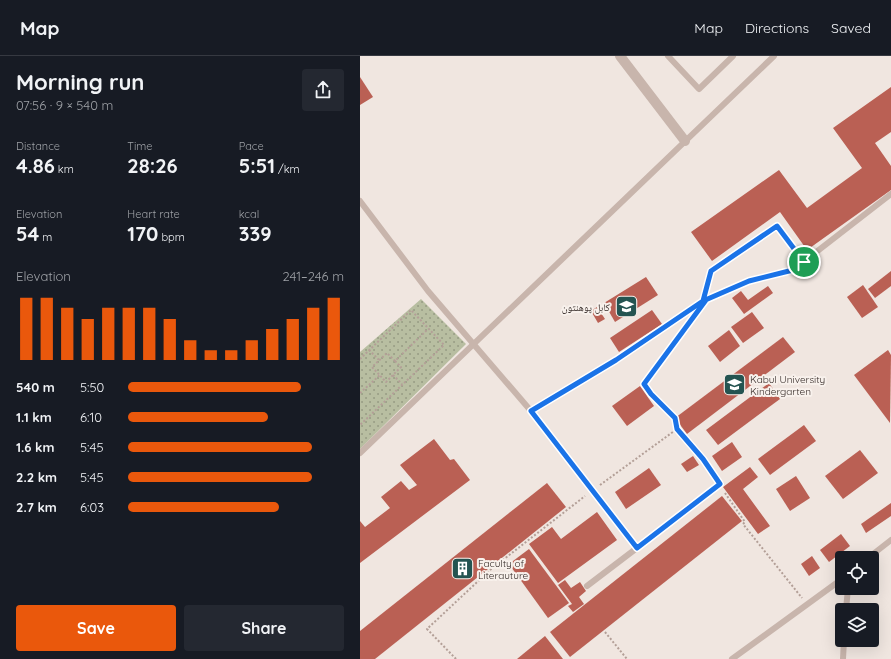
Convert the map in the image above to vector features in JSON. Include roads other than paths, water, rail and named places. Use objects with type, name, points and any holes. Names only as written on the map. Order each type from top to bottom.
[{"type":"street","points":[[620,56],[686,141]]},
{"type":"lane","points":[[668,56],[699,89],[733,56]]},
{"type":"lane","points":[[360,453],[774,56]]},
{"type":"lane","points":[[531,411],[616,360],[703,301],[749,281],[793,270],[891,194]]},
{"type":"lane","points":[[360,201],[428,291],[531,411],[637,548]]},
{"type":"lane","points":[[587,586],[720,484]]},
{"type":"lane","points":[[877,551],[891,540]]},
{"type":"lane","points":[[732,659],[835,584]]},
{"type":"lane","points":[[843,659],[844,647]]},
{"type":"place","name":"کابل پوهنتون","points":[[626,307]]},
{"type":"place","name":"Kabul University Kindergarten","points":[[735,385]]},
{"type":"place","name":"Faculty of Literauture","points":[[463,569]]}]
